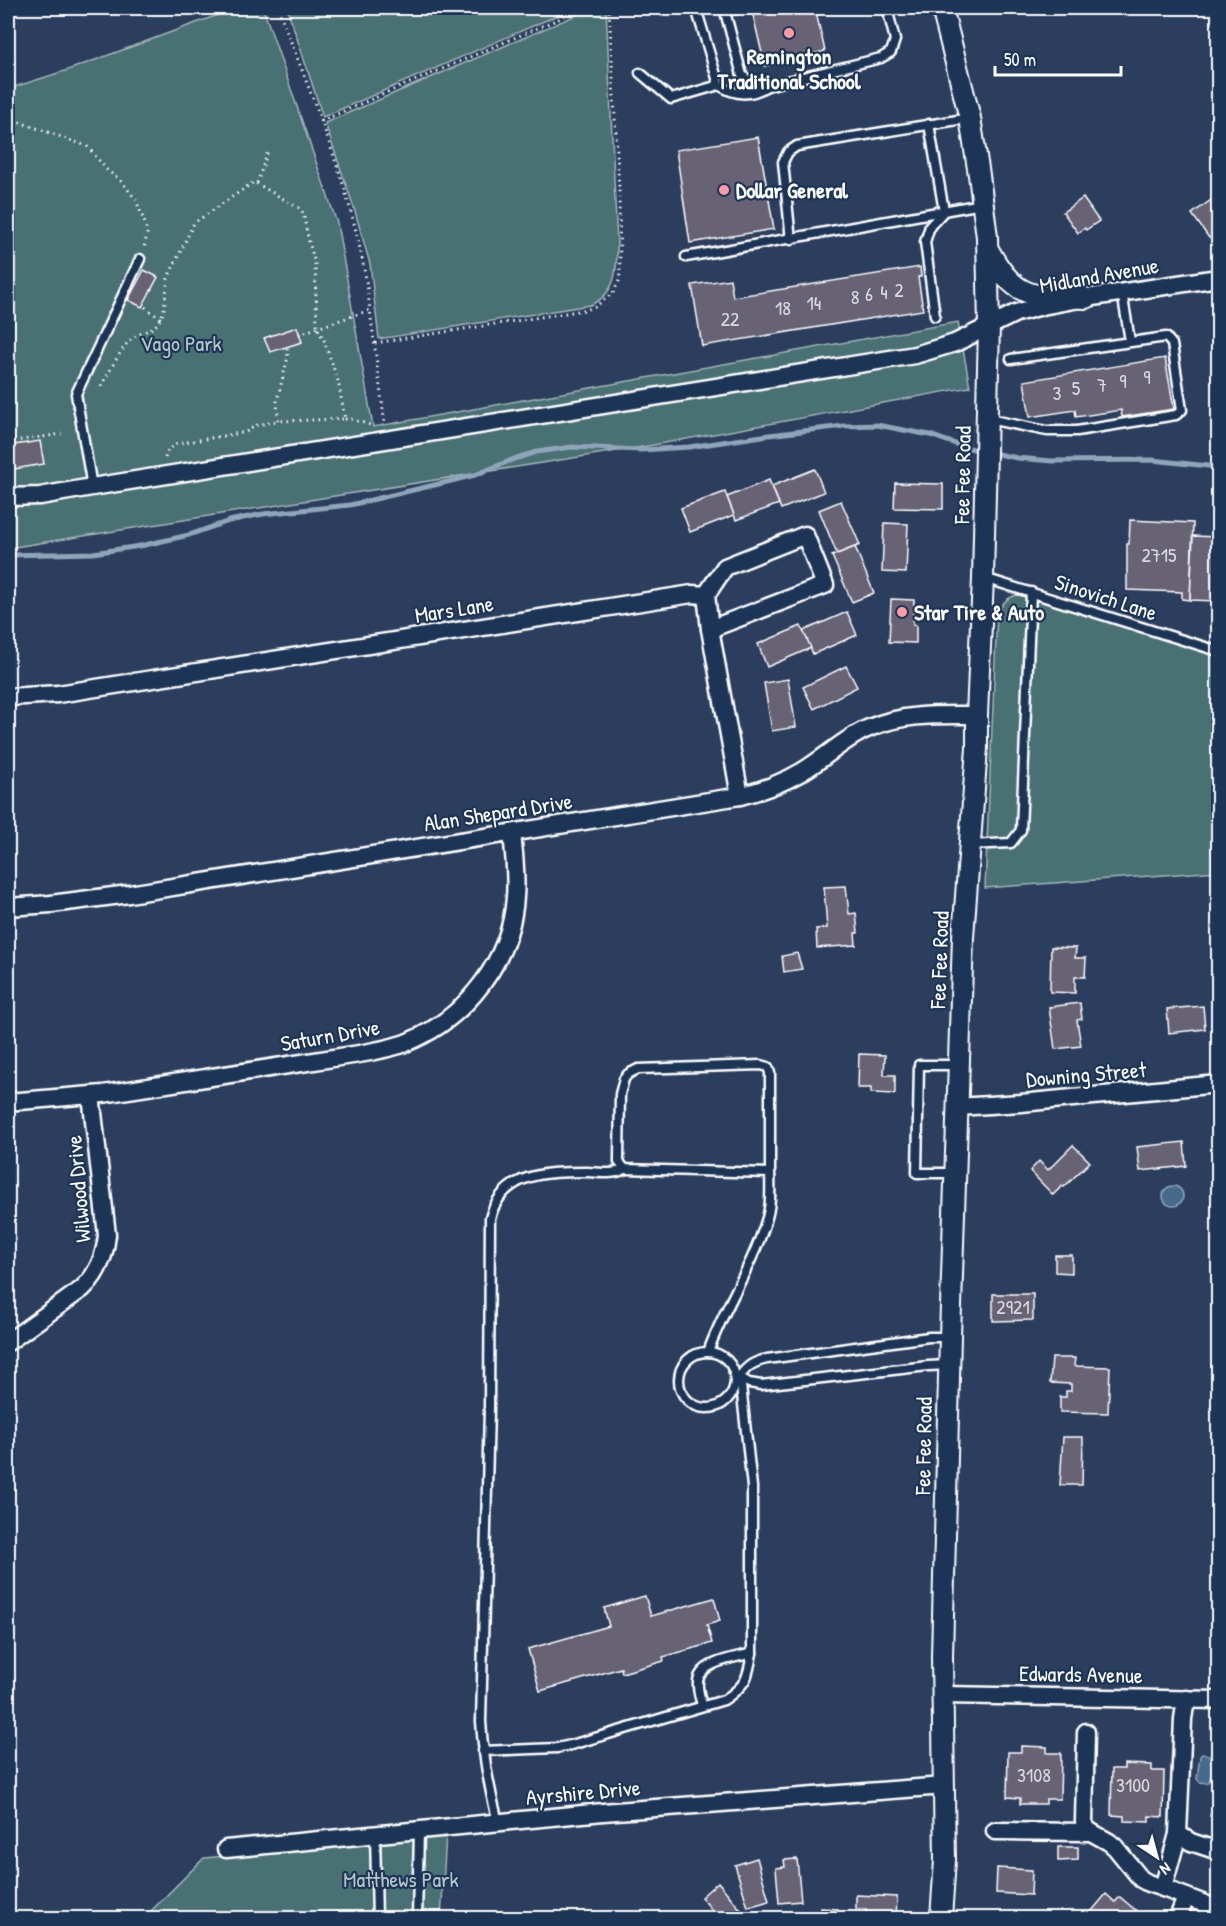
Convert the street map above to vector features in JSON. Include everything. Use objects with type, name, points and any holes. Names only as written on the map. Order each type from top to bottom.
[{"type":"street","name":"Fee Fee Road","points":[[941,1918],[945,1860],[942,1657],[949,1365],[963,937],[977,748],[989,326],[987,247],[983,204],[970,118],[942,8]]},
{"type":"street","points":[[987,247],[1005,276],[1018,289],[1034,294],[1086,298]]},
{"type":"street","name":"Midland Avenue","points":[[8,497],[40,496],[915,355],[955,343],[1016,313],[1086,298],[1218,278]]},
{"type":"street","points":[[710,629],[825,585],[805,535],[725,567],[706,595],[710,629],[740,796]]},
{"type":"street","name":"Mars Lane","points":[[8,697],[58,694],[692,594],[706,595]]},
{"type":"street","name":"Alan Shepard Drive","points":[[8,907],[129,894],[740,796],[789,780],[858,733],[885,722],[918,715],[977,715]]},
{"type":"street","name":"Saturn Drive","points":[[8,1102],[91,1095],[359,1054],[409,1042],[460,1008],[477,991],[500,955],[515,900],[516,879],[512,833]]},
{"type":"street","name":"Downing Street","points":[[957,1107],[1218,1084]]},
{"type":"street","name":"Wilwood Drive","points":[[8,1342],[60,1306],[91,1280],[105,1252],[107,1235],[91,1095]]},
{"type":"street","name":"Edwards Avenue","points":[[943,1695],[1218,1700]]},
{"type":"street","points":[[1162,1888],[1178,1834],[1183,1719],[1186,1699]]},
{"type":"street","points":[[1086,1732],[1084,1822],[1086,1828],[1115,1847],[1141,1879],[1218,1909]]},
{"type":"street","name":"Ayrshire Drive","points":[[226,1849],[603,1812],[944,1786]]},
{"type":"street","points":[[995,1831],[1090,1832]]},
{"type":"street","points":[[1178,1834],[1191,1842],[1218,1851]]},
{"type":"street","points":[[1178,1918],[1186,1897]]},
{"type":"lane","points":[[696,8],[719,85],[727,91],[744,94],[767,86],[881,58],[891,52],[895,40],[887,8]]},
{"type":"lane","points":[[724,8],[742,75],[748,81],[767,86]]},
{"type":"lane","points":[[640,73],[671,99],[719,85]]},
{"type":"lane","points":[[791,240],[783,162],[788,152],[797,146],[970,118]]},
{"type":"lane","points":[[930,124],[944,212]]},
{"type":"lane","points":[[686,257],[983,204]]},
{"type":"lane","points":[[935,316],[925,242],[930,226],[944,212]]},
{"type":"lane","points":[[92,487],[76,394],[140,259]]},
{"type":"lane","points":[[1122,292],[1130,341]]},
{"type":"lane","points":[[987,422],[1047,431],[1077,431],[1176,415],[1182,410],[1172,344],[1166,337],[1011,359]]},
{"type":"lane","name":"Sinovich Lane","points":[[983,578],[1218,651]]},
{"type":"lane","points":[[969,845],[1011,843],[1022,830],[1031,592]]},
{"type":"lane","points":[[625,1169],[619,1162],[620,1094],[624,1079],[628,1074],[638,1070],[761,1065],[768,1067],[771,1073],[767,1218],[758,1247],[717,1326],[708,1352]]},
{"type":"lane","points":[[956,1173],[917,1173],[920,1065],[959,1065]]},
{"type":"lane","points":[[498,1822],[489,1788],[481,1721],[489,1410],[490,1218],[493,1208],[513,1185],[528,1177],[553,1173],[611,1173],[625,1169],[770,1173]]},
{"type":"lane","points":[[483,1751],[564,1747],[724,1700],[740,1689],[749,1673],[752,1653],[752,1487],[737,1376],[726,1359],[718,1354],[708,1352],[691,1357],[681,1371],[679,1380],[681,1389],[692,1403],[700,1407],[709,1407],[726,1400],[732,1393],[737,1376],[747,1366],[757,1361],[929,1337],[950,1337]]},
{"type":"lane","points":[[737,1376],[749,1383],[761,1385],[949,1365]]},
{"type":"lane","points":[[702,1705],[698,1685],[698,1678],[702,1671],[714,1664],[752,1653]]},
{"type":"lane","points":[[417,1918],[419,1831]]},
{"type":"lane","points":[[375,1835],[377,1918]]},
{"type":"path","points":[[278,8],[321,121],[355,222],[364,262],[386,429]]},
{"type":"path","points":[[321,121],[584,8]]},
{"type":"path","points":[[375,343],[585,310],[603,302],[614,292],[619,281],[620,224],[609,8]]},
{"type":"path","points":[[8,118],[87,146],[107,170],[123,183],[136,200],[145,220],[146,243],[140,259]]},
{"type":"path","points":[[257,183],[268,151]]},
{"type":"path","points":[[101,386],[128,343],[134,337],[156,325],[161,319],[168,278],[194,223],[250,184],[257,183],[301,209],[315,263],[317,327],[324,340],[338,381],[345,419],[278,421],[257,425],[246,432],[174,444],[161,462]]},
{"type":"path","points":[[145,307],[161,319]]},
{"type":"path","points":[[299,334],[370,310]]},
{"type":"path","points":[[278,421],[277,400],[288,357],[287,347]]},
{"type":"path","points":[[8,442],[62,434]]},
{"type":"green space","name":"Vago Park","points":[[237,8],[263,8],[337,223],[373,427],[958,322],[970,387],[648,446],[8,548],[8,89],[68,70]]},
{"type":"green space","points":[[287,8],[574,8],[323,117]]},
{"type":"green space","points":[[593,8],[606,8],[617,244],[616,271],[606,294],[590,305],[379,339],[370,264],[325,123]]},
{"type":"green space","points":[[1019,595],[1218,656],[1218,871],[985,888],[997,615],[1005,601]]},
{"type":"green space","name":"Matthews Park","points":[[446,1835],[441,1918],[144,1918],[204,1858]]},
{"type":"water","points":[[1173,1186],[1180,1189],[1183,1196],[1180,1203],[1173,1206],[1166,1203],[1163,1196],[1166,1189]]},
{"type":"water","points":[[1202,1754],[1214,1756],[1217,1759],[1207,1783],[1197,1779]]},
{"type":"building","name":"Remington Traditional School","points":[[734,8],[815,8],[825,51],[765,66],[752,11],[735,15]]},
{"type":"building","name":"Dollar General","points":[[758,137],[774,229],[690,243],[676,150]]},
{"type":"building","points":[[1083,198],[1099,221],[1078,233],[1063,212]]},
{"type":"building","points":[[1211,200],[1218,211],[1218,231],[1209,238],[1192,214]]},
{"type":"building","points":[[920,267],[921,277],[918,277],[923,310],[702,346],[692,285],[730,279],[733,297]]},
{"type":"building","points":[[144,270],[158,277],[142,307],[128,300]]},
{"type":"building","points":[[297,327],[302,342],[270,352],[264,338]]},
{"type":"building","points":[[1165,358],[1174,409],[1122,417],[1121,410],[1076,417],[1075,410],[1030,417],[1024,381]]},
{"type":"building","points":[[40,441],[44,464],[8,470],[8,446]]},
{"type":"building","points":[[815,469],[824,492],[781,509],[772,486]]},
{"type":"building","points":[[769,480],[779,504],[736,520],[727,497]]},
{"type":"building","points":[[895,483],[943,484],[943,509],[894,508]]},
{"type":"building","points":[[725,492],[734,515],[690,532],[681,508]]},
{"type":"building","points":[[841,501],[860,545],[837,554],[819,510]]},
{"type":"building","points":[[1130,520],[1193,523],[1190,600],[1182,599],[1182,592],[1127,590],[1127,544],[1129,544]]},
{"type":"building","points":[[884,523],[908,524],[906,573],[882,572]]},
{"type":"building","points":[[1193,536],[1218,537],[1218,601],[1190,600]]},
{"type":"building","points":[[855,547],[874,593],[852,602],[832,556]]},
{"type":"building","name":"Star Tire & Auto","points":[[891,599],[914,600],[913,625],[916,625],[916,643],[889,642]]},
{"type":"building","points":[[847,612],[857,635],[813,654],[803,631]]},
{"type":"building","points":[[801,626],[811,648],[767,667],[758,644]]},
{"type":"building","points":[[846,666],[857,687],[814,709],[803,687]]},
{"type":"building","points":[[788,679],[796,727],[772,731],[764,683]]},
{"type":"building","points":[[846,886],[849,914],[856,913],[858,933],[855,933],[856,945],[817,948],[816,929],[827,928],[824,887]]},
{"type":"building","points":[[1051,947],[1076,948],[1075,958],[1086,958],[1085,977],[1075,977],[1075,993],[1050,992]]},
{"type":"building","points":[[797,953],[802,969],[784,972],[782,956]]},
{"type":"building","points":[[1218,991],[1218,1008],[1212,1009],[1211,992]]},
{"type":"building","points":[[1080,1003],[1082,1019],[1077,1020],[1081,1046],[1055,1049],[1049,1007]]},
{"type":"building","points":[[1203,1006],[1205,1029],[1169,1033],[1167,1009]]},
{"type":"building","points":[[859,1054],[885,1055],[884,1075],[895,1075],[895,1094],[871,1093],[871,1088],[858,1088]]},
{"type":"building","points":[[1184,1142],[1186,1166],[1140,1171],[1137,1147]]},
{"type":"building","points":[[1073,1145],[1090,1162],[1053,1195],[1030,1171],[1039,1161],[1048,1170]]},
{"type":"building","points":[[1055,1255],[1072,1255],[1072,1273],[1055,1272]]},
{"type":"building","points":[[993,1294],[1033,1294],[1033,1320],[993,1321]]},
{"type":"building","points":[[1052,1358],[1075,1358],[1074,1366],[1110,1367],[1108,1413],[1060,1412],[1060,1397],[1066,1397],[1066,1391],[1071,1391],[1071,1384],[1050,1383]]},
{"type":"building","points":[[1063,1437],[1083,1437],[1082,1485],[1060,1485]]},
{"type":"building","points":[[645,1596],[651,1616],[714,1598],[720,1621],[707,1625],[712,1643],[663,1657],[664,1661],[622,1673],[621,1668],[540,1691],[528,1649],[609,1626],[604,1608]]},
{"type":"building","points":[[1021,1746],[1047,1747],[1047,1753],[1061,1753],[1060,1799],[1046,1799],[1046,1804],[1020,1804],[1020,1798],[1007,1797],[1008,1752],[1021,1752]]},
{"type":"building","points":[[1124,1764],[1152,1765],[1152,1771],[1164,1771],[1163,1817],[1149,1816],[1149,1822],[1124,1821],[1124,1816],[1111,1815],[1112,1769],[1124,1769]]},
{"type":"building","points":[[1218,1792],[1218,1819],[1210,1816]]},
{"type":"building","points":[[1058,1847],[1078,1847],[1078,1860],[1058,1861]]},
{"type":"building","points":[[757,1858],[769,1901],[748,1907],[735,1865]]},
{"type":"building","points":[[797,1859],[801,1901],[779,1903],[776,1868],[785,1867],[784,1860]]},
{"type":"building","points":[[997,1868],[1032,1870],[1031,1895],[996,1893]]},
{"type":"building","points":[[718,1882],[741,1910],[731,1918],[719,1918],[701,1897]]},
{"type":"building","points":[[1106,1894],[1115,1902],[1120,1897],[1140,1914],[1136,1918],[1086,1918]]},
{"type":"building","points":[[856,1895],[897,1897],[896,1918],[866,1918],[866,1909],[856,1909]]},
{"type":"building","points":[[821,1908],[838,1909],[837,1918],[821,1918]]},
{"type":"waterway","points":[[8,555],[93,553],[140,546],[189,535],[229,521],[263,514],[350,505],[447,482],[475,475],[536,452],[572,447],[641,450],[689,447],[844,426],[877,425],[930,435],[964,447],[1017,458],[1052,461],[1152,460],[1218,467]]},
{"type":"place","name":"Remington Traditional School","points":[[789,33]]},
{"type":"place","name":"Dollar General","points":[[724,190]]},
{"type":"place","name":"Star Tire & Auto","points":[[902,612]]}]
